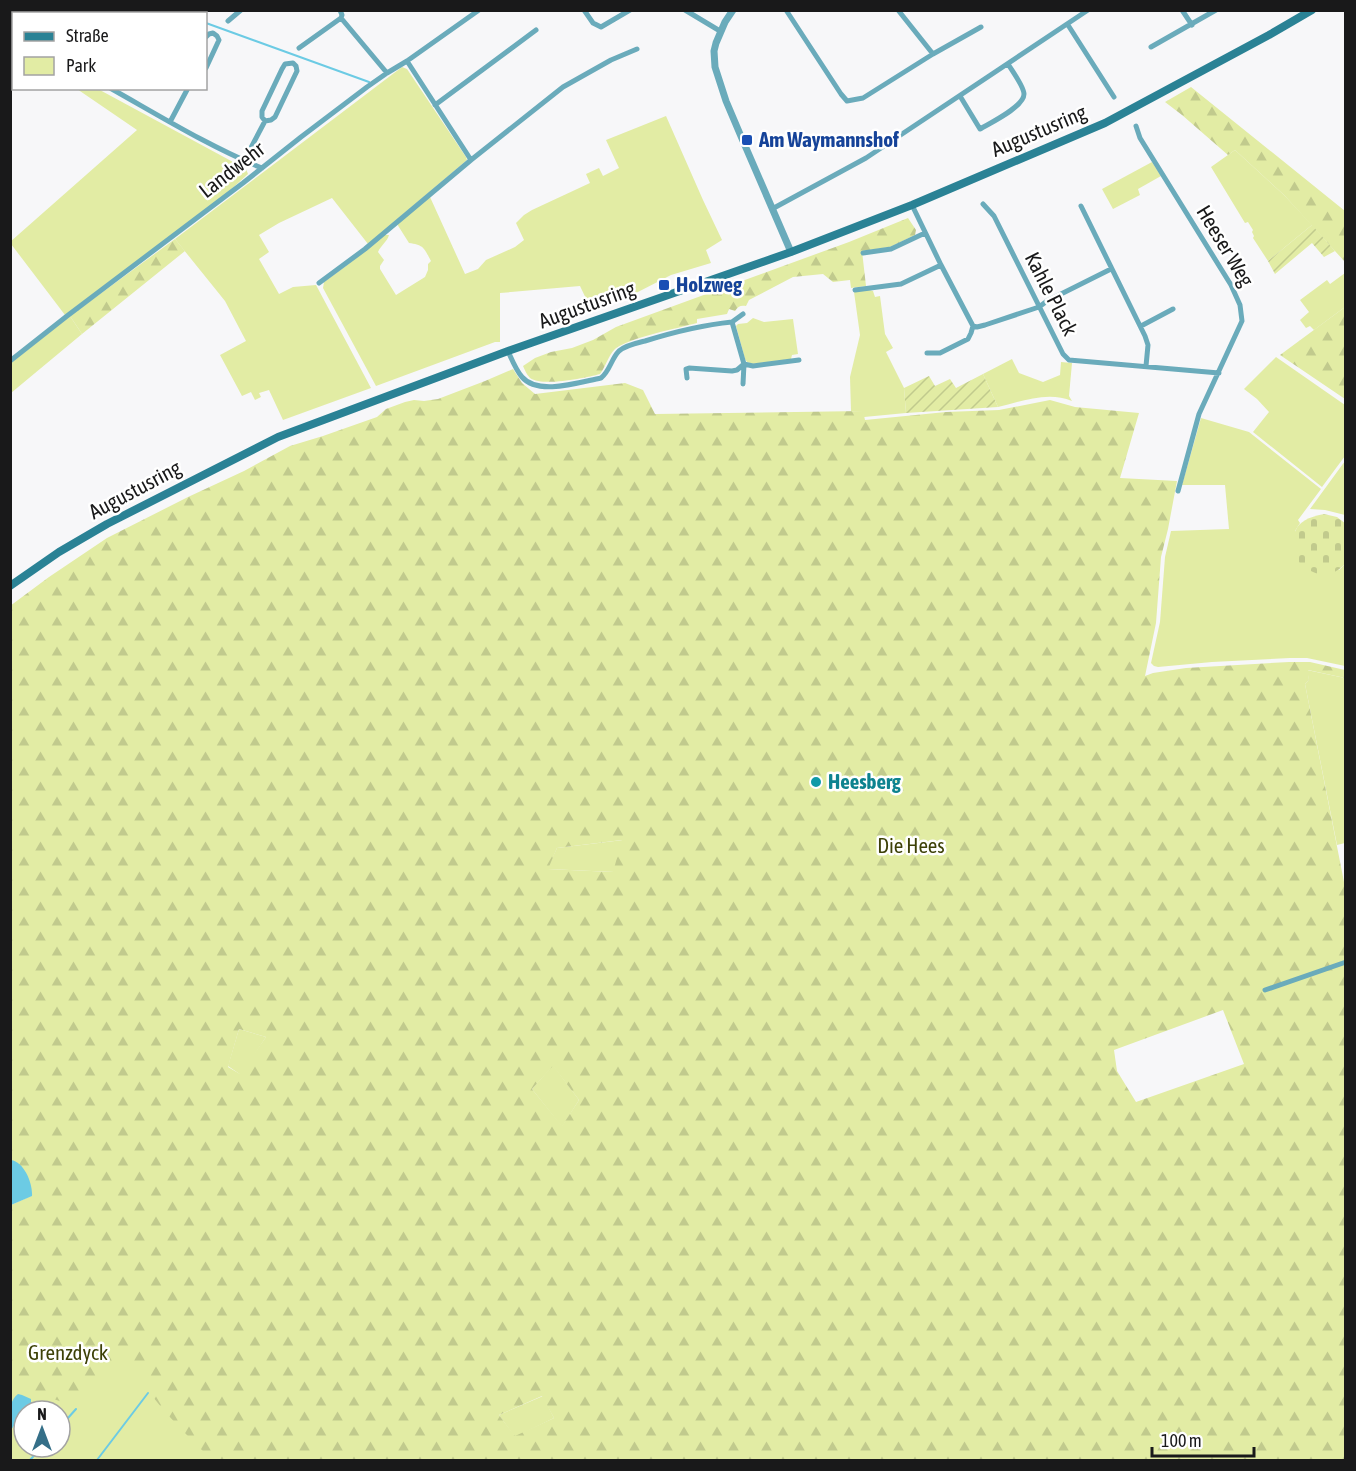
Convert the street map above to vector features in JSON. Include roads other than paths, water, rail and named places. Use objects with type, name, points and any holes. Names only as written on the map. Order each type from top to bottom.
[{"type":"main road","name":"Augustusring","points":[[10,586],[59,552],[107,524],[278,436],[508,351],[791,252],[912,205],[1105,123],[1312,10]]},
{"type":"street","points":[[228,21],[241,10]]},
{"type":"street","points":[[339,10],[341,18],[387,73]]},
{"type":"street","name":"Landwehr","points":[[10,361],[301,137],[387,73],[479,10]]},
{"type":"street","points":[[584,10],[593,24],[601,27],[630,10]]},
{"type":"street","points":[[685,10],[720,31]]},
{"type":"street","points":[[734,10],[720,31],[714,51],[716,68],[740,134],[791,252]]},
{"type":"street","points":[[786,10],[847,101],[863,98],[981,27]]},
{"type":"street","points":[[898,10],[933,54]]},
{"type":"street","points":[[772,209],[866,158],[1088,10]]},
{"type":"street","points":[[1182,10],[1192,24]]},
{"type":"street","points":[[1151,46],[1216,10]]},
{"type":"street","points":[[299,48],[341,18]]},
{"type":"street","points":[[1068,25],[1114,97]]},
{"type":"street","points":[[435,105],[536,30]]},
{"type":"street","points":[[207,36],[213,33],[219,41],[207,66]]},
{"type":"street","points":[[319,283],[365,249],[563,87],[611,60],[637,49]]},
{"type":"street","points":[[407,61],[471,160]]},
{"type":"street","points":[[292,62],[297,71],[275,117],[265,121],[261,111],[284,66],[292,62]]},
{"type":"street","points":[[960,96],[980,129],[1018,105],[1023,99],[1024,92],[1008,64]]},
{"type":"street","points":[[114,90],[244,161],[262,168]]},
{"type":"street","points":[[170,122],[187,90]]},
{"type":"street","points":[[244,161],[265,121]]},
{"type":"street","name":"Heeser Weg","points":[[1136,126],[1140,138],[1231,285],[1240,305],[1242,321],[1199,414],[1178,491]]},
{"type":"street","name":"Kahle Plack","points":[[984,204],[994,216],[1063,354],[1069,360],[1219,373]]},
{"type":"street","points":[[912,205],[973,326],[968,339],[940,353],[927,353]]},
{"type":"street","points":[[1081,206],[1141,326],[1148,345],[1146,366]]},
{"type":"street","points":[[863,253],[891,249],[925,233]]},
{"type":"street","points":[[855,290],[901,284],[941,265]]},
{"type":"street","points":[[973,326],[985,325],[1039,307],[1112,268]]},
{"type":"street","points":[[1141,326],[1173,309]]},
{"type":"street","points":[[508,351],[522,377],[530,384],[544,388],[601,378],[606,374],[620,350],[682,330],[732,322],[743,314]]},
{"type":"street","points":[[732,322],[744,364],[743,384]]},
{"type":"street","points":[[744,364],[753,366],[799,360]]},
{"type":"street","points":[[687,378],[686,369],[689,368],[732,371],[744,364]]},
{"type":"street","points":[[1265,990],[1346,962]]},
{"type":"water","points":[[11,1160],[20,1165],[27,1174],[32,1196],[11,1205]]},
{"type":"water","points":[[18,1394],[31,1399],[14,1399]]},
{"type":"water","points":[[12,1402],[11,1430],[10,1415]]},
{"type":"waterway","points":[[170,10],[174,12]]},
{"type":"waterway","points":[[207,23],[369,82]]},
{"type":"waterway","points":[[97,1460],[148,1393]]},
{"type":"waterway","points":[[72,1414],[76,1409]]},
{"type":"place","name":"Am Waymannshof","points":[[747,140]]},
{"type":"place","name":"Holzweg","points":[[664,285]]},
{"type":"place","name":"Heesberg","points":[[816,782]]},
{"type":"park label","name":"Die Hees","points":[[911,846]]},
{"type":"park label","name":"Grenzdyck","points":[[68,1353]]}]
